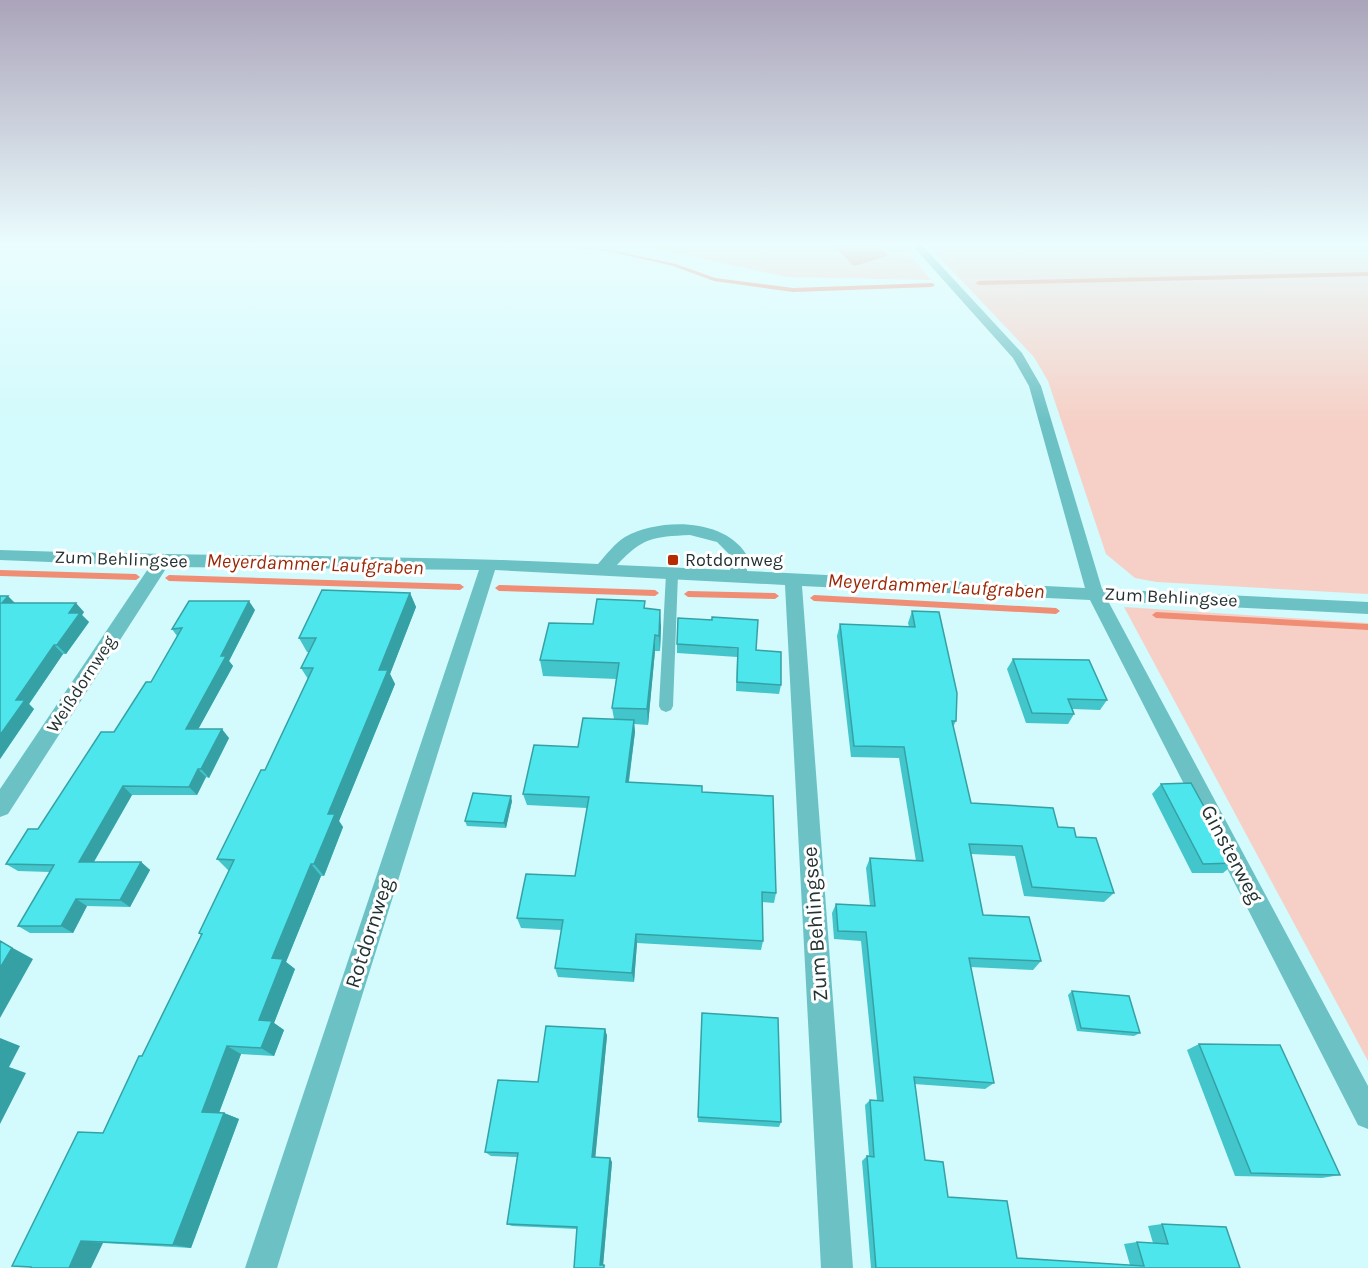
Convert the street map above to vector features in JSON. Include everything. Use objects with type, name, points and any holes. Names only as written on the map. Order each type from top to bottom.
[{"type":"street","name":"Ginsterweg","points":[[971,304],[1018,356],[1035,386],[1095,593],[1368,1115]]},
{"type":"street","points":[[601,570],[629,542],[645,536],[690,530],[722,538],[738,554],[739,578]]},
{"type":"street","name":"Zum Behlingsee","points":[[0,555],[162,561],[489,564],[1368,608]]},
{"type":"street","name":"Weißdornweg","points":[[0,807],[162,561]]},
{"type":"street","name":"Rotdornweg","points":[[261,1268],[489,564]]},
{"type":"street","name":"Zum Behlingsee","points":[[793,581],[837,1268]]},
{"type":"lane","points":[[666,706],[672,574]]},
{"type":"shaded area","points":[[984,304],[1368,304],[1368,594],[1157,582],[1135,578],[1106,554],[1048,381],[1034,357]]},
{"type":"shaded area","points":[[1124,607],[1368,623],[1368,1061]]},
{"type":"building","points":[[322,590],[410,593],[379,670],[388,670],[328,814],[335,814],[314,864],[311,864],[272,958],[283,959],[259,1020],[272,1021],[261,1048],[227,1046],[202,1112],[224,1113],[173,1245],[81,1241],[69,1268],[12,1266],[78,1132],[103,1133],[139,1056],[142,1056],[202,934],[199,933],[234,860],[217,859],[261,770],[265,770],[313,668],[301,668],[316,638],[299,638]]},
{"type":"building","points":[[0,596],[8,596],[2,603],[76,603],[69,613],[80,613],[57,645],[54,645],[16,700],[25,700],[0,735]]},
{"type":"building","points":[[597,599],[645,601],[644,608],[660,610],[659,636],[655,635],[647,709],[612,708],[619,663],[540,660],[549,623],[593,624]]},
{"type":"building","points":[[189,601],[249,601],[221,656],[226,656],[186,729],[222,729],[201,769],[198,769],[189,787],[123,786],[79,862],[141,862],[120,900],[76,899],[61,926],[18,926],[54,865],[6,864],[28,829],[38,829],[101,732],[114,732],[146,682],[151,682],[182,628],[172,629]]},
{"type":"building","points":[[912,611],[939,612],[957,693],[956,721],[952,721],[971,803],[1053,808],[1058,827],[1074,828],[1076,837],[1096,838],[1114,893],[1032,887],[1022,846],[969,844],[983,915],[1029,917],[1041,961],[969,958],[994,1083],[914,1077],[925,1160],[943,1162],[948,1197],[1007,1201],[1017,1258],[1144,1266],[1137,1242],[1168,1244],[1162,1224],[1226,1227],[1240,1268],[876,1268],[867,1156],[874,1157],[870,1100],[883,1101],[866,932],[838,931],[836,904],[875,906],[870,858],[923,861],[904,747],[854,746],[840,624],[915,627]]},
{"type":"building","points":[[712,617],[758,620],[756,650],[781,652],[781,685],[737,682],[738,648],[677,644],[678,618],[712,620]]},
{"type":"building","points":[[1013,659],[1089,660],[1107,700],[1068,699],[1074,714],[1032,713]]},
{"type":"building","points":[[583,718],[634,720],[626,782],[702,786],[702,792],[773,796],[776,893],[762,892],[763,941],[636,934],[632,973],[555,968],[563,920],[517,918],[526,874],[575,876],[589,797],[523,794],[534,745],[578,747]]},
{"type":"building","points":[[1191,783],[1235,863],[1203,864],[1161,784]]},
{"type":"building","points":[[473,793],[511,796],[504,823],[465,821]]},
{"type":"building","points":[[0,941],[12,948],[0,968]]},
{"type":"building","points":[[1072,991],[1129,996],[1140,1033],[1081,1028]]},
{"type":"building","points":[[702,1013],[778,1018],[781,1122],[698,1117]]},
{"type":"building","points":[[546,1026],[605,1029],[592,1157],[610,1158],[600,1265],[604,1265],[604,1268],[574,1268],[577,1227],[507,1224],[518,1153],[485,1152],[498,1080],[538,1082]]},
{"type":"building","points":[[1199,1044],[1280,1045],[1340,1175],[1251,1173]]},
{"type":"waterway","name":"Meyerdammer Laufgraben","points":[[0,573],[136,577]]},
{"type":"waterway","name":"Meyerdammer Laufgraben","points":[[169,578],[460,587]]},
{"type":"waterway","name":"Meyerdammer Laufgraben","points":[[499,588],[655,593]]},
{"type":"waterway","name":"Meyerdammer Laufgraben","points":[[688,594],[775,596]]},
{"type":"waterway","name":"Meyerdammer Laufgraben","points":[[814,598],[1056,611]]},
{"type":"waterway","name":"Meyerdammer Laufgraben","points":[[1156,615],[1368,627]]},
{"type":"place","name":"Rotdornweg","points":[[673,560]]}]
